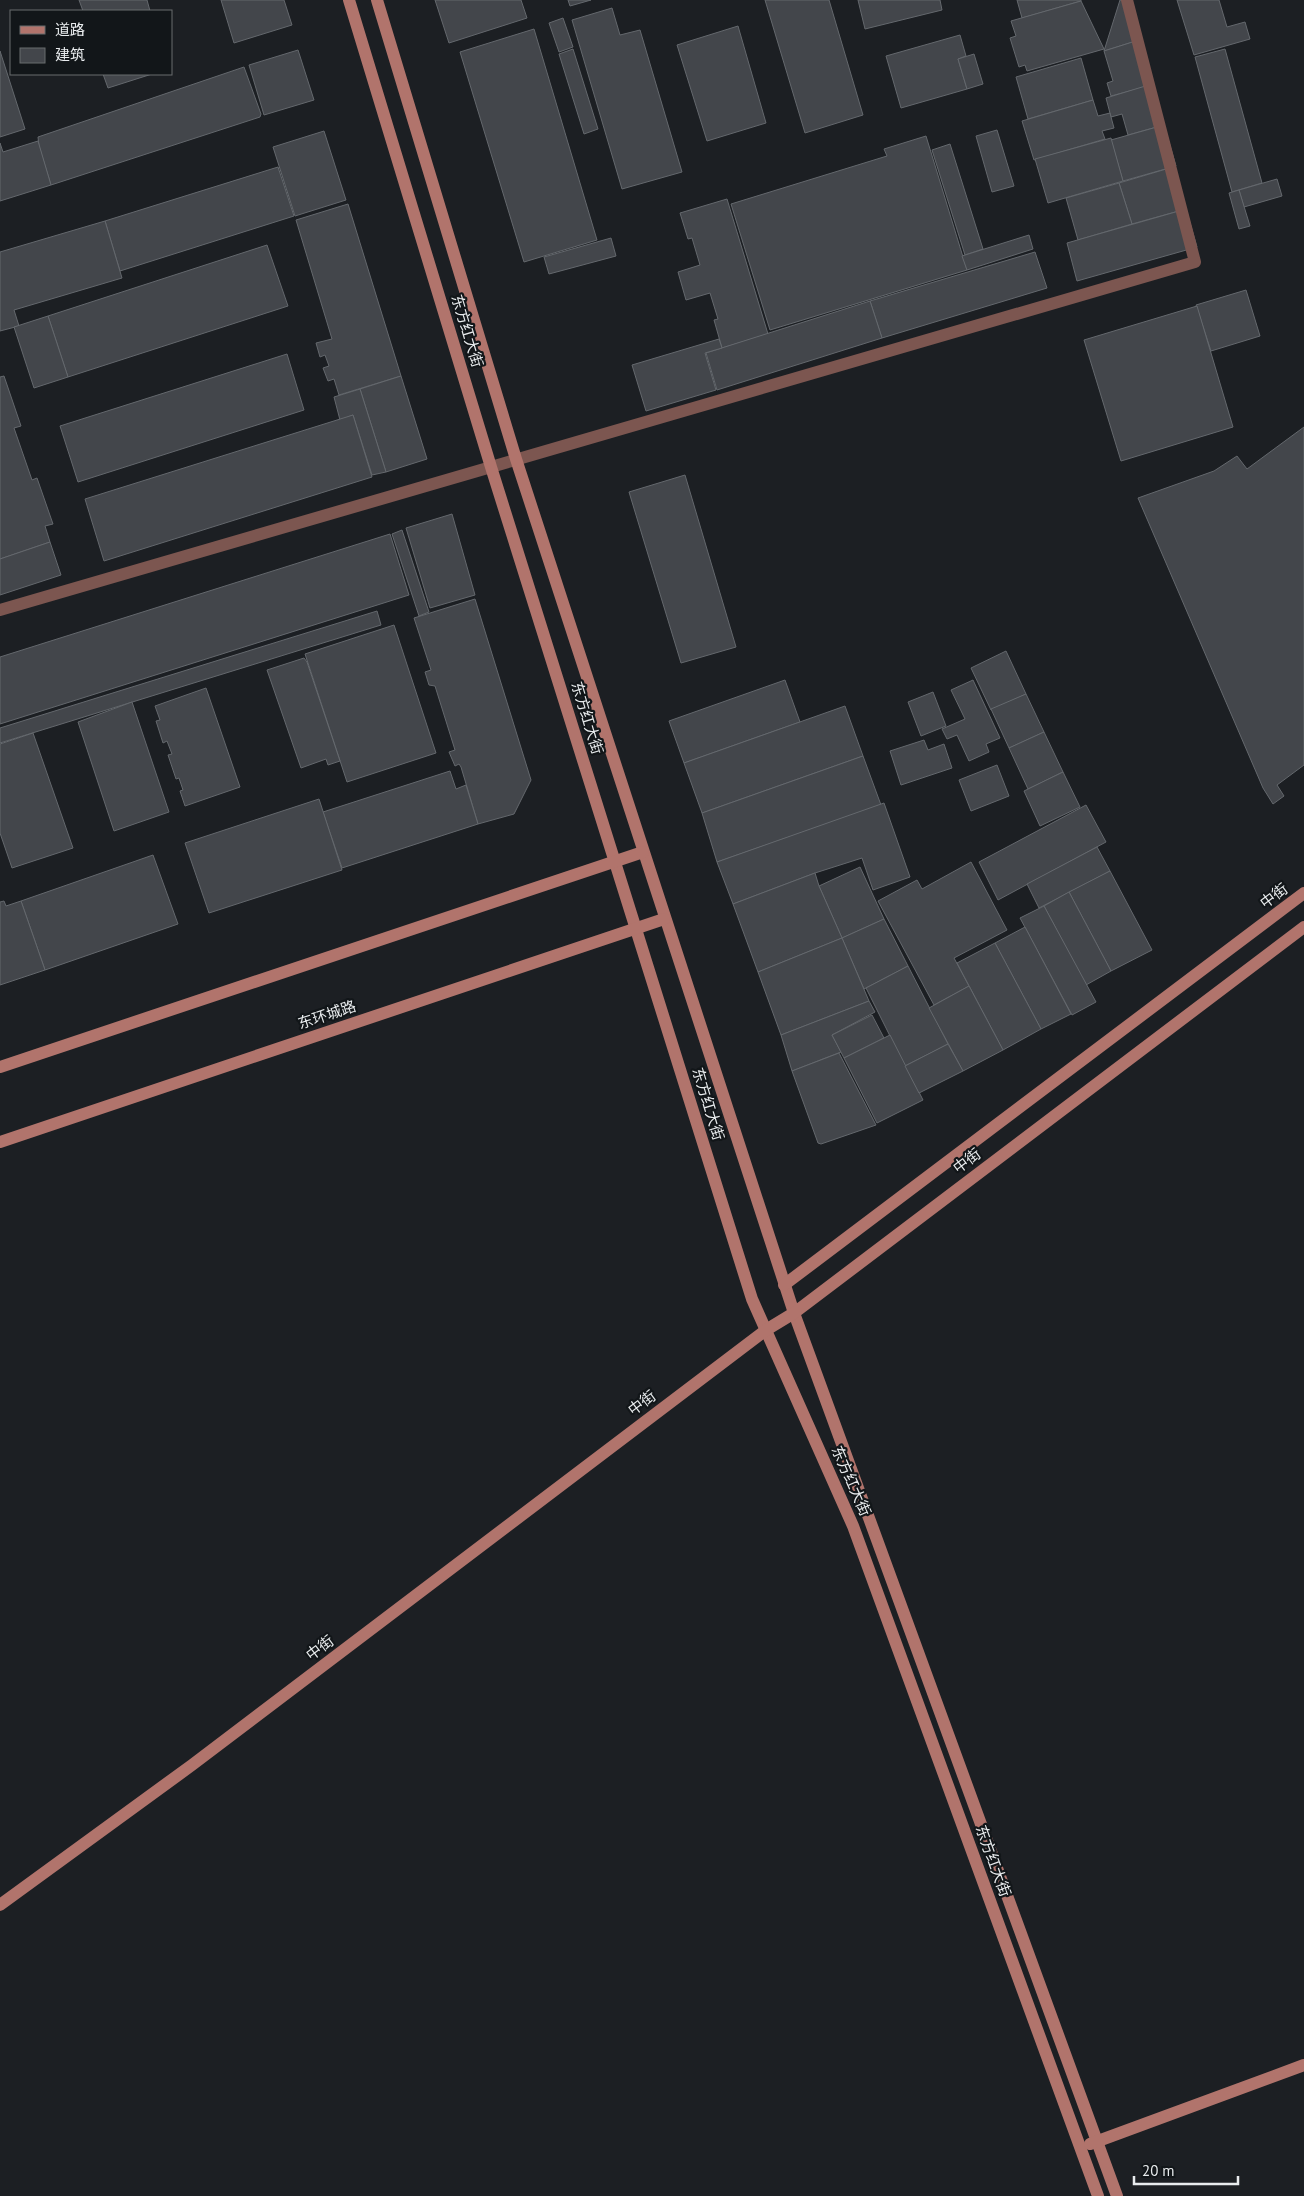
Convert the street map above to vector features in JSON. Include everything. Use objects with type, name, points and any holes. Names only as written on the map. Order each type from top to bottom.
[{"type":"main road","name":"东方红大街","points":[[349,0],[491,467],[752,1299],[853,1526],[1098,2196]]},
{"type":"main road","name":"东方红大街","points":[[378,0],[516,459],[784,1285],[1117,2196]]},
{"type":"main road","points":[[0,1067],[644,852]]},
{"type":"main road","name":"中街","points":[[784,1285],[1304,893]]},
{"type":"main road","name":"东环城路","points":[[0,1142],[664,919]]},
{"type":"main road","name":"中街","points":[[0,1905],[192,1765],[766,1330],[794,1313],[1304,927]]},
{"type":"main road","points":[[1081,2148],[1304,2065]]},
{"type":"street","points":[[0,610],[1195,262],[1126,0]]},
{"type":"building","points":[[79,0],[147,0],[150,10],[83,10]]},
{"type":"building","points":[[221,0],[284,0],[292,25],[234,43]]},
{"type":"building","points":[[435,0],[521,0],[527,18],[449,43]]},
{"type":"building","points":[[568,0],[591,0],[570,6]]},
{"type":"building","points":[[765,0],[829,0],[863,115],[805,133]]},
{"type":"building","points":[[858,0],[940,0],[942,10],[865,29]]},
{"type":"building","points":[[1017,0],[1081,0],[1081,1],[1022,18]]},
{"type":"building","points":[[1120,0],[1127,0],[1139,40],[1104,51]]},
{"type":"building","points":[[1177,0],[1219,0],[1227,27],[1245,22],[1250,39],[1194,55]]},
{"type":"building","points":[[1081,1],[1104,49],[1027,71],[1025,65],[1019,67],[1010,38],[1016,36],[1011,21]]},
{"type":"building","points":[[612,8],[620,35],[640,30],[682,172],[622,189],[572,20]]},
{"type":"building","points":[[563,18],[573,47],[559,52],[549,23]]},
{"type":"building","points":[[738,26],[766,123],[707,141],[677,45]]},
{"type":"building","points":[[534,29],[597,240],[524,262],[460,52]]},
{"type":"building","points":[[960,35],[966,56],[958,59],[967,89],[901,108],[886,56]]},
{"type":"building","points":[[1139,40],[1152,85],[1111,96],[1107,83],[1113,81],[1104,51]]},
{"type":"building","points":[[573,49],[598,129],[584,134],[559,54]]},
{"type":"building","points":[[1225,49],[1262,183],[1232,192],[1195,57]]},
{"type":"building","points":[[298,50],[314,100],[264,115],[249,65]]},
{"type":"building","points":[[0,51],[25,129],[0,137]]},
{"type":"building","points":[[974,54],[983,84],[967,89],[958,59]]},
{"type":"building","points":[[1081,58],[1093,100],[1028,119],[1016,77]]},
{"type":"building","points":[[244,67],[261,114],[260,117],[51,185],[38,137]]},
{"type":"building","points":[[103,75],[149,75],[108,88]]},
{"type":"building","points":[[1152,84],[1164,125],[1128,135],[1122,114],[1111,117],[1106,98]]},
{"type":"building","points":[[1093,100],[1098,116],[1110,113],[1114,128],[1102,131],[1105,139],[1034,160],[1022,121]]},
{"type":"building","points":[[1164,125],[1176,166],[1123,181],[1111,140]]},
{"type":"building","points":[[997,130],[1014,186],[992,192],[976,136]]},
{"type":"building","points":[[324,131],[346,200],[295,216],[273,147]]},
{"type":"building","points":[[926,136],[967,270],[770,330],[731,204],[887,156],[884,149]]},
{"type":"building","points":[[1111,138],[1123,181],[1048,203],[1035,159]]},
{"type":"building","points":[[38,141],[51,185],[0,201],[0,143],[3,152]]},
{"type":"building","points":[[950,144],[983,249],[965,255],[932,150]]},
{"type":"building","points":[[278,167],[294,216],[120,271],[105,221]]},
{"type":"building","points":[[1173,167],[1186,209],[1132,224],[1119,183]]},
{"type":"building","points":[[1277,179],[1282,196],[1244,207],[1239,190]]},
{"type":"building","points":[[1119,183],[1132,224],[1078,240],[1066,198]]},
{"type":"building","points":[[1239,190],[1250,226],[1239,229],[1229,193]]},
{"type":"building","points":[[727,199],[768,334],[722,348],[714,320],[718,319],[710,293],[686,300],[678,272],[700,265],[692,238],[688,239],[680,213]]},
{"type":"building","points":[[348,204],[401,376],[339,395],[334,379],[328,381],[323,368],[329,366],[325,355],[320,357],[316,343],[332,339],[296,220]]},
{"type":"building","points":[[1186,209],[1197,247],[1077,281],[1067,243]]},
{"type":"building","points":[[105,221],[122,278],[14,310],[19,326],[0,331],[0,252]]},
{"type":"building","points":[[1029,235],[1033,249],[967,270],[962,256]]},
{"type":"building","points":[[611,238],[616,256],[549,274],[544,257]]},
{"type":"building","points":[[267,245],[288,306],[68,377],[48,316]]},
{"type":"building","points":[[1035,252],[1047,288],[882,338],[870,301]]},
{"type":"building","points":[[1246,290],[1260,336],[1211,351],[1196,305]]},
{"type":"building","points":[[870,301],[882,338],[717,390],[706,353]]},
{"type":"building","points":[[1197,306],[1233,427],[1121,461],[1084,340]]},
{"type":"building","points":[[48,316],[68,377],[34,388],[14,327]]},
{"type":"building","points":[[719,339],[722,348],[705,353],[716,390],[646,411],[632,365]]},
{"type":"building","points":[[287,354],[304,410],[78,482],[60,426]]},
{"type":"building","points":[[4,376],[21,426],[14,428],[32,480],[37,478],[53,524],[45,526],[50,542],[0,559],[0,377]]},
{"type":"building","points":[[401,376],[427,459],[386,472],[360,389]]},
{"type":"building","points":[[360,389],[386,472],[372,475],[353,415],[340,420],[334,397]]},
{"type":"building","points":[[353,415],[372,477],[104,561],[85,499]]},
{"type":"building","points":[[1304,427],[1304,765],[1277,785],[1284,796],[1273,804],[1263,788],[1138,498],[1214,471],[1237,456],[1247,469]]},
{"type":"building","points":[[685,475],[736,647],[681,663],[629,492]]},
{"type":"building","points":[[452,514],[475,595],[430,608],[406,528]]},
{"type":"building","points":[[402,530],[429,612],[419,616],[392,534]]},
{"type":"building","points":[[390,534],[409,595],[0,724],[0,657]]},
{"type":"building","points":[[50,542],[61,575],[0,595],[0,559]]},
{"type":"building","points":[[475,599],[531,780],[514,814],[478,824],[461,767],[459,764],[455,766],[449,752],[455,750],[435,686],[429,685],[425,672],[431,670],[414,618]]},
{"type":"building","points":[[377,611],[381,625],[0,743],[0,728]]},
{"type":"building","points":[[394,625],[436,753],[347,782],[305,654]]},
{"type":"building","points":[[1006,651],[1026,694],[991,710],[971,668]]},
{"type":"building","points":[[304,658],[307,662],[340,761],[328,765],[326,759],[301,768],[267,670]]},
{"type":"building","points":[[785,680],[800,722],[684,763],[669,721]]},
{"type":"building","points":[[973,680],[1000,738],[986,744],[989,752],[969,761],[957,735],[947,739],[942,729],[965,719],[951,690]]},
{"type":"building","points":[[206,688],[240,787],[185,806],[180,791],[183,790],[179,778],[176,779],[168,755],[172,754],[167,741],[163,743],[156,721],[160,720],[155,706]]},
{"type":"building","points":[[933,692],[946,726],[921,736],[908,702]]},
{"type":"building","points":[[1026,694],[1044,732],[1009,748],[991,709]]},
{"type":"building","points":[[132,702],[169,812],[114,831],[78,722]]},
{"type":"building","points":[[845,706],[863,756],[702,813],[684,763]]},
{"type":"building","points":[[1044,732],[1063,772],[1028,789],[1009,748]]},
{"type":"building","points":[[33,733],[73,848],[12,868],[0,833],[0,744]]},
{"type":"building","points":[[924,740],[928,750],[944,744],[952,768],[901,785],[890,751]]},
{"type":"building","points":[[863,756],[881,805],[717,862],[702,813]]},
{"type":"building","points":[[997,765],[1009,796],[971,811],[959,780]]},
{"type":"building","points":[[450,771],[456,789],[466,785],[478,824],[342,868],[323,812]]},
{"type":"building","points":[[1063,772],[1080,807],[1040,826],[1024,791]]},
{"type":"building","points":[[319,799],[342,870],[209,913],[185,843]]},
{"type":"building","points":[[884,803],[910,877],[873,890],[862,858],[815,873],[733,904],[717,862]]},
{"type":"building","points":[[1086,805],[1106,842],[998,900],[979,862]]},
{"type":"building","points":[[1097,847],[1110,871],[1039,908],[1027,884]]},
{"type":"building","points":[[153,855],[178,924],[45,970],[21,901]]},
{"type":"building","points":[[971,862],[1007,930],[954,958],[969,986],[934,1005],[878,901],[917,880],[922,889]]},
{"type":"building","points":[[860,867],[884,919],[842,938],[819,886]]},
{"type":"building","points":[[1110,871],[1152,950],[1111,971],[1069,892]]},
{"type":"building","points":[[815,873],[842,938],[758,972],[733,904]]},
{"type":"building","points":[[1069,892],[1111,971],[1086,985],[1044,906]]},
{"type":"building","points":[[4,901],[6,906],[21,901],[45,970],[0,985],[0,902]]},
{"type":"building","points":[[1044,906],[1096,1002],[1072,1015],[1020,918]]},
{"type":"building","points":[[884,919],[908,966],[864,989],[842,938]]},
{"type":"building","points":[[1025,927],[1071,1014],[1041,1029],[995,943]]},
{"type":"building","points":[[842,938],[869,1001],[781,1035],[758,972]]},
{"type":"building","points":[[995,943],[1041,1029],[1003,1050],[957,963]]},
{"type":"building","points":[[908,966],[948,1044],[905,1066],[866,988]]},
{"type":"building","points":[[969,986],[1003,1050],[963,1071],[929,1008]]},
{"type":"building","points":[[869,1001],[875,1012],[832,1035],[841,1052],[792,1071],[781,1035]]},
{"type":"building","points":[[872,1015],[884,1038],[844,1058],[832,1035]]},
{"type":"building","points":[[890,1035],[923,1100],[877,1123],[844,1058]]},
{"type":"building","points":[[948,1044],[963,1071],[919,1093],[905,1066]]},
{"type":"building","points":[[839,1053],[876,1125],[821,1144],[818,1143],[792,1071]]}]
